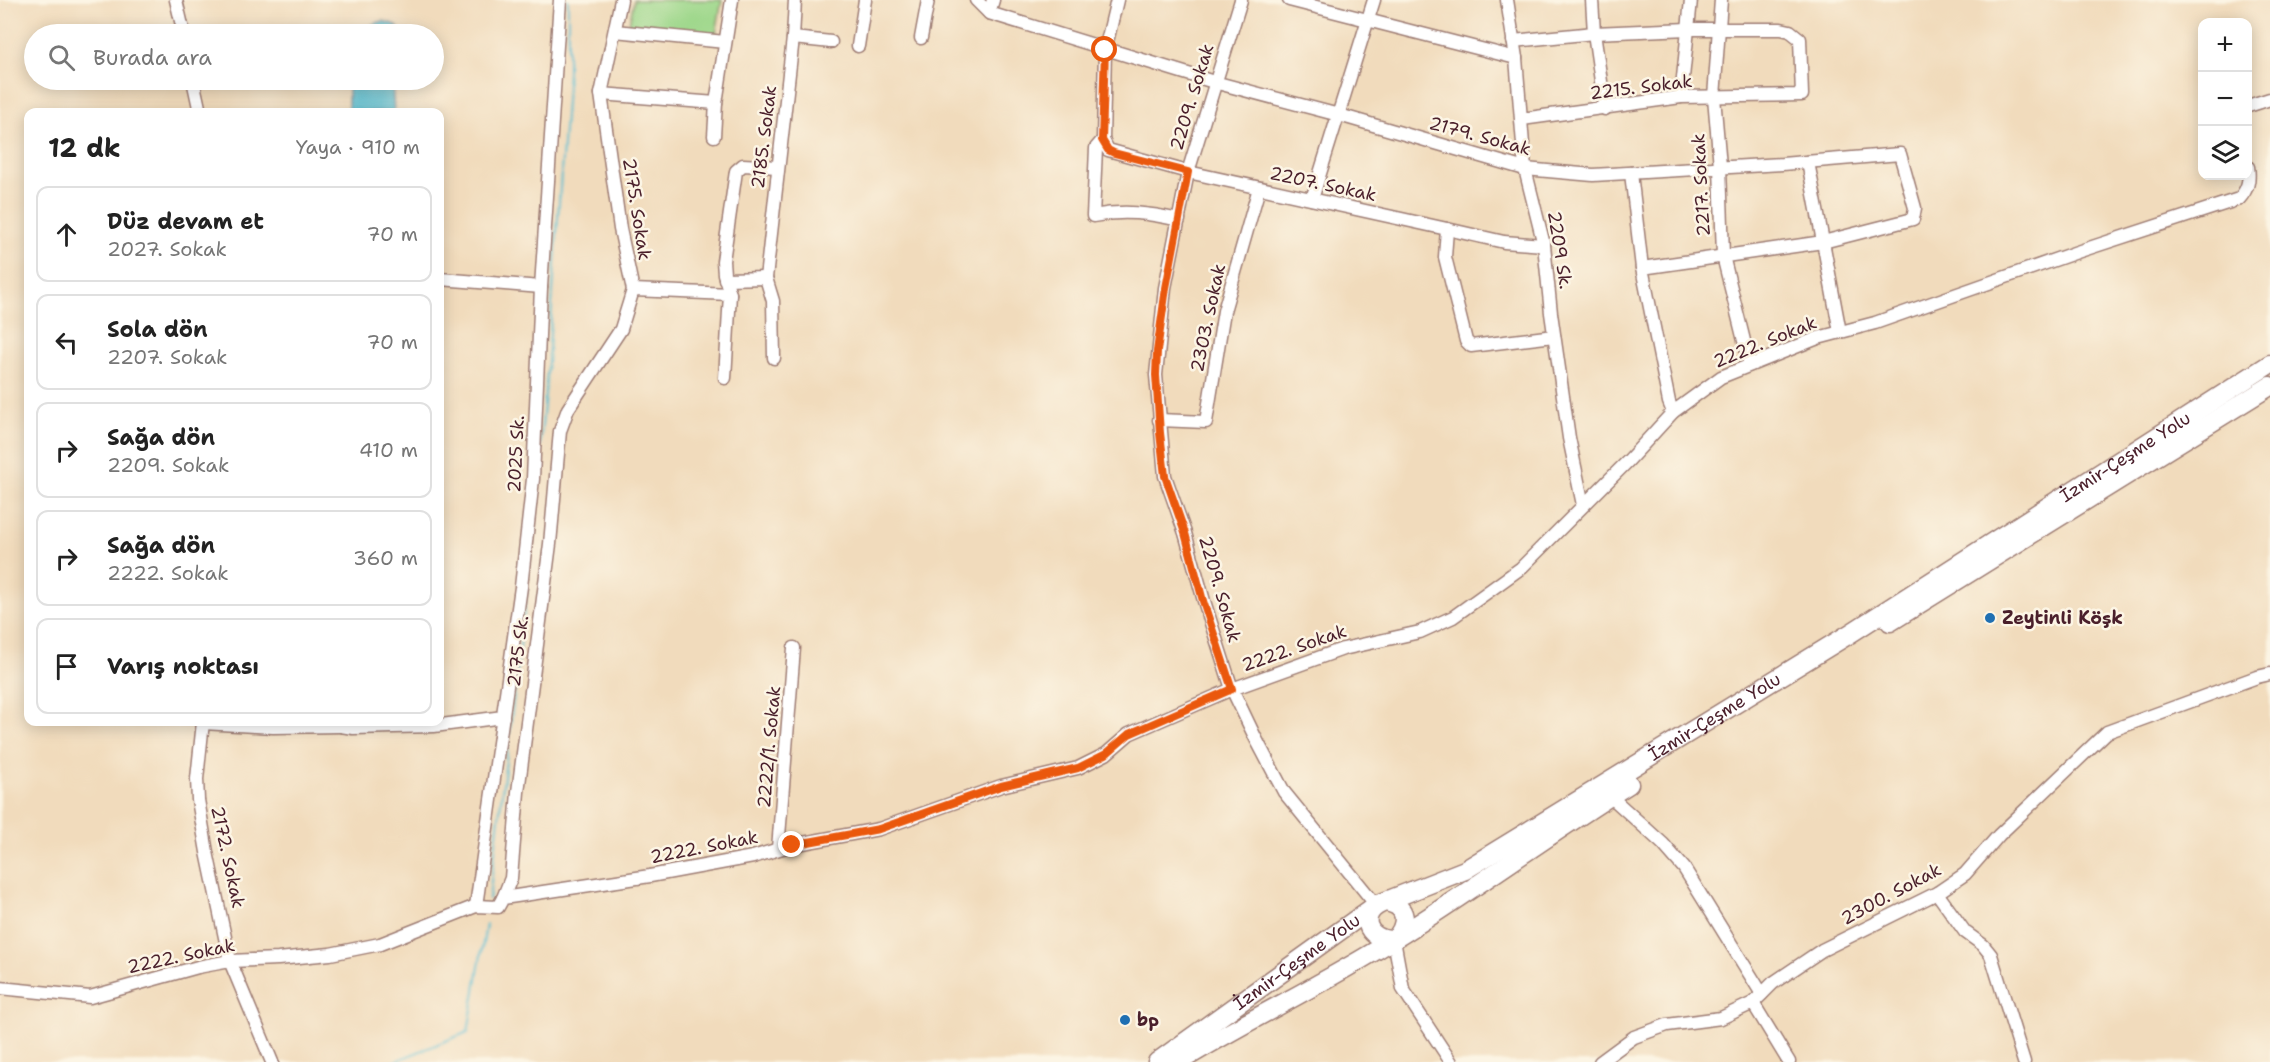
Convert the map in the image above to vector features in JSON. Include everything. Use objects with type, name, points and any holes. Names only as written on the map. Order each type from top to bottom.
[{"type":"highway","name":"İzmir-Çeşme Yolu","points":[[1157,1062],[1376,905],[1465,870],[1851,633],[2270,364]]},
{"type":"highway","name":"İzmir-Çeşme Yolu","points":[[1179,1062],[1394,940],[1610,796],[2270,386]]},
{"type":"highway","points":[[1385,902],[1401,909],[1403,926],[1394,940],[1378,938],[1369,929],[1368,917],[1376,905],[1385,902]]},
{"type":"street","points":[[176,0],[182,24]]},
{"type":"street","name":"2025 Sk.","points":[[476,906],[521,588],[533,479],[541,286],[560,0]]},
{"type":"street","name":"2175. Sokak","points":[[568,409],[621,329],[633,290],[620,229],[601,94],[621,0]]},
{"type":"street","points":[[714,136],[716,103],[732,0]]},
{"type":"street","name":"2185. Sokak","points":[[774,358],[773,301],[766,279],[793,38],[795,0]]},
{"type":"street","points":[[858,46],[865,0]]},
{"type":"street","points":[[921,38],[928,0]]},
{"type":"street","points":[[976,0],[989,13],[993,0]]},
{"type":"street","points":[[1117,0],[1105,50],[1102,140],[1096,148],[1093,216],[1139,213],[1179,220]]},
{"type":"street","name":"2209. Sokak","points":[[1241,0],[1188,172],[1166,288],[1156,375],[1165,476],[1185,533],[1203,601],[1232,689],[1284,792],[1376,905]]},
{"type":"street","points":[[1289,0],[1516,58]]},
{"type":"street","points":[[1312,199],[1374,0]]},
{"type":"street","name":"2209 Sk.","points":[[1508,0],[1516,58],[1525,169],[1544,245],[1569,438],[1583,505]]},
{"type":"street","points":[[1592,0],[1594,33],[1605,109]]},
{"type":"street","points":[[1681,97],[1691,0]]},
{"type":"street","name":"2217. Sokak","points":[[1720,0],[1714,98],[1720,166],[1723,256],[1750,365]]},
{"type":"street","name":"2179. Sokak","points":[[989,13],[1214,82],[1339,115],[1525,169],[1593,175],[1900,154],[1915,208],[1913,219],[1823,242]]},
{"type":"street","points":[[1513,41],[1594,33],[1688,29],[1718,31]]},
{"type":"street","points":[[615,31],[725,42]]},
{"type":"street","name":"2215. Sokak","points":[[1521,119],[1681,97],[1802,95],[1800,39],[1790,31],[1718,31]]},
{"type":"street","points":[[793,38],[831,42]]},
{"type":"street","points":[[195,90],[199,108]]},
{"type":"street","points":[[601,94],[716,103]]},
{"type":"street","points":[[2252,104],[2270,99]]},
{"type":"street","name":"2207. Sokak","points":[[1102,140],[1108,150],[1114,153],[1188,172],[1504,242],[1544,245]]},
{"type":"street","points":[[1808,162],[1840,332]]},
{"type":"street","points":[[725,378],[730,294],[723,261],[736,171],[743,165],[778,167]]},
{"type":"street","points":[[1631,173],[1642,268],[1672,412]]},
{"type":"street","name":"2222. Sokak","points":[[0,988],[90,997],[198,967],[230,961],[330,954],[380,944],[476,906],[498,906],[503,898],[650,876],[753,857],[792,845],[879,829],[1001,786],[1078,768],[1106,754],[1129,734],[1232,689],[1343,649],[1420,632],[1453,617],[1521,568],[1628,461],[1672,412],[1720,377],[1818,338],[1875,323],[2077,252],[2239,200],[2247,190],[2248,180]]},
{"type":"street","name":"2303. Sokak","points":[[1159,420],[1206,422],[1224,311],[1259,188]]},
{"type":"street","points":[[1447,230],[1445,257],[1466,341],[1471,346],[1554,336]]},
{"type":"street","points":[[1642,268],[1823,242]]},
{"type":"street","points":[[444,279],[541,286]]},
{"type":"street","points":[[725,279],[766,279]]},
{"type":"street","points":[[633,290],[730,294]]},
{"type":"street","name":"2175 Sk.","points":[[503,898],[511,878],[518,792],[550,544],[560,431],[568,409]]},
{"type":"street","name":"2222/1. Sokak","points":[[778,849],[794,648]]},
{"type":"street","name":"2300. Sokak","points":[[1600,1062],[1634,1037],[1667,1024],[1721,1018],[1757,999],[1773,983],[1822,950],[1937,893],[1965,873],[1999,835],[2108,732],[2257,676],[2270,674]]},
{"type":"street","points":[[444,725],[503,717]]},
{"type":"street","name":"2172. Sokak","points":[[203,726],[197,779],[198,800],[230,961],[272,1062]]},
{"type":"street","points":[[259,726],[296,726]]},
{"type":"street","points":[[348,726],[353,728],[434,726]]},
{"type":"street","points":[[1610,796],[1663,844],[1684,868],[1757,999],[1789,1062]]},
{"type":"street","points":[[1937,893],[1965,932],[1983,945],[1991,955],[2024,1062]]},
{"type":"street","points":[[1394,940],[1403,989],[1451,1062]]},
{"type":"green space","points":[[634,0],[722,0],[715,39],[628,28]]},
{"type":"water","points":[[383,21],[393,24],[373,24]]},
{"type":"water","points":[[348,90],[393,90],[394,108],[348,108]]},
{"type":"waterway","points":[[540,446],[568,72],[568,0]]},
{"type":"waterway","points":[[489,899],[527,589]]},
{"type":"waterway","points":[[393,1062],[468,1032],[486,925]]},
{"type":"place","name":"Zeytinli Köşk","points":[[1990,618]]},
{"type":"place","name":"bp","points":[[1125,1020]]},
{"type":"route","points":[[792,845],[879,829],[1001,786],[1078,768],[1106,754],[1129,734],[1232,689],[1203,601],[1185,533],[1165,476],[1160,433],[1156,375],[1157,351],[1166,288],[1188,172],[1114,153],[1105,146],[1102,140],[1105,50]]}]
